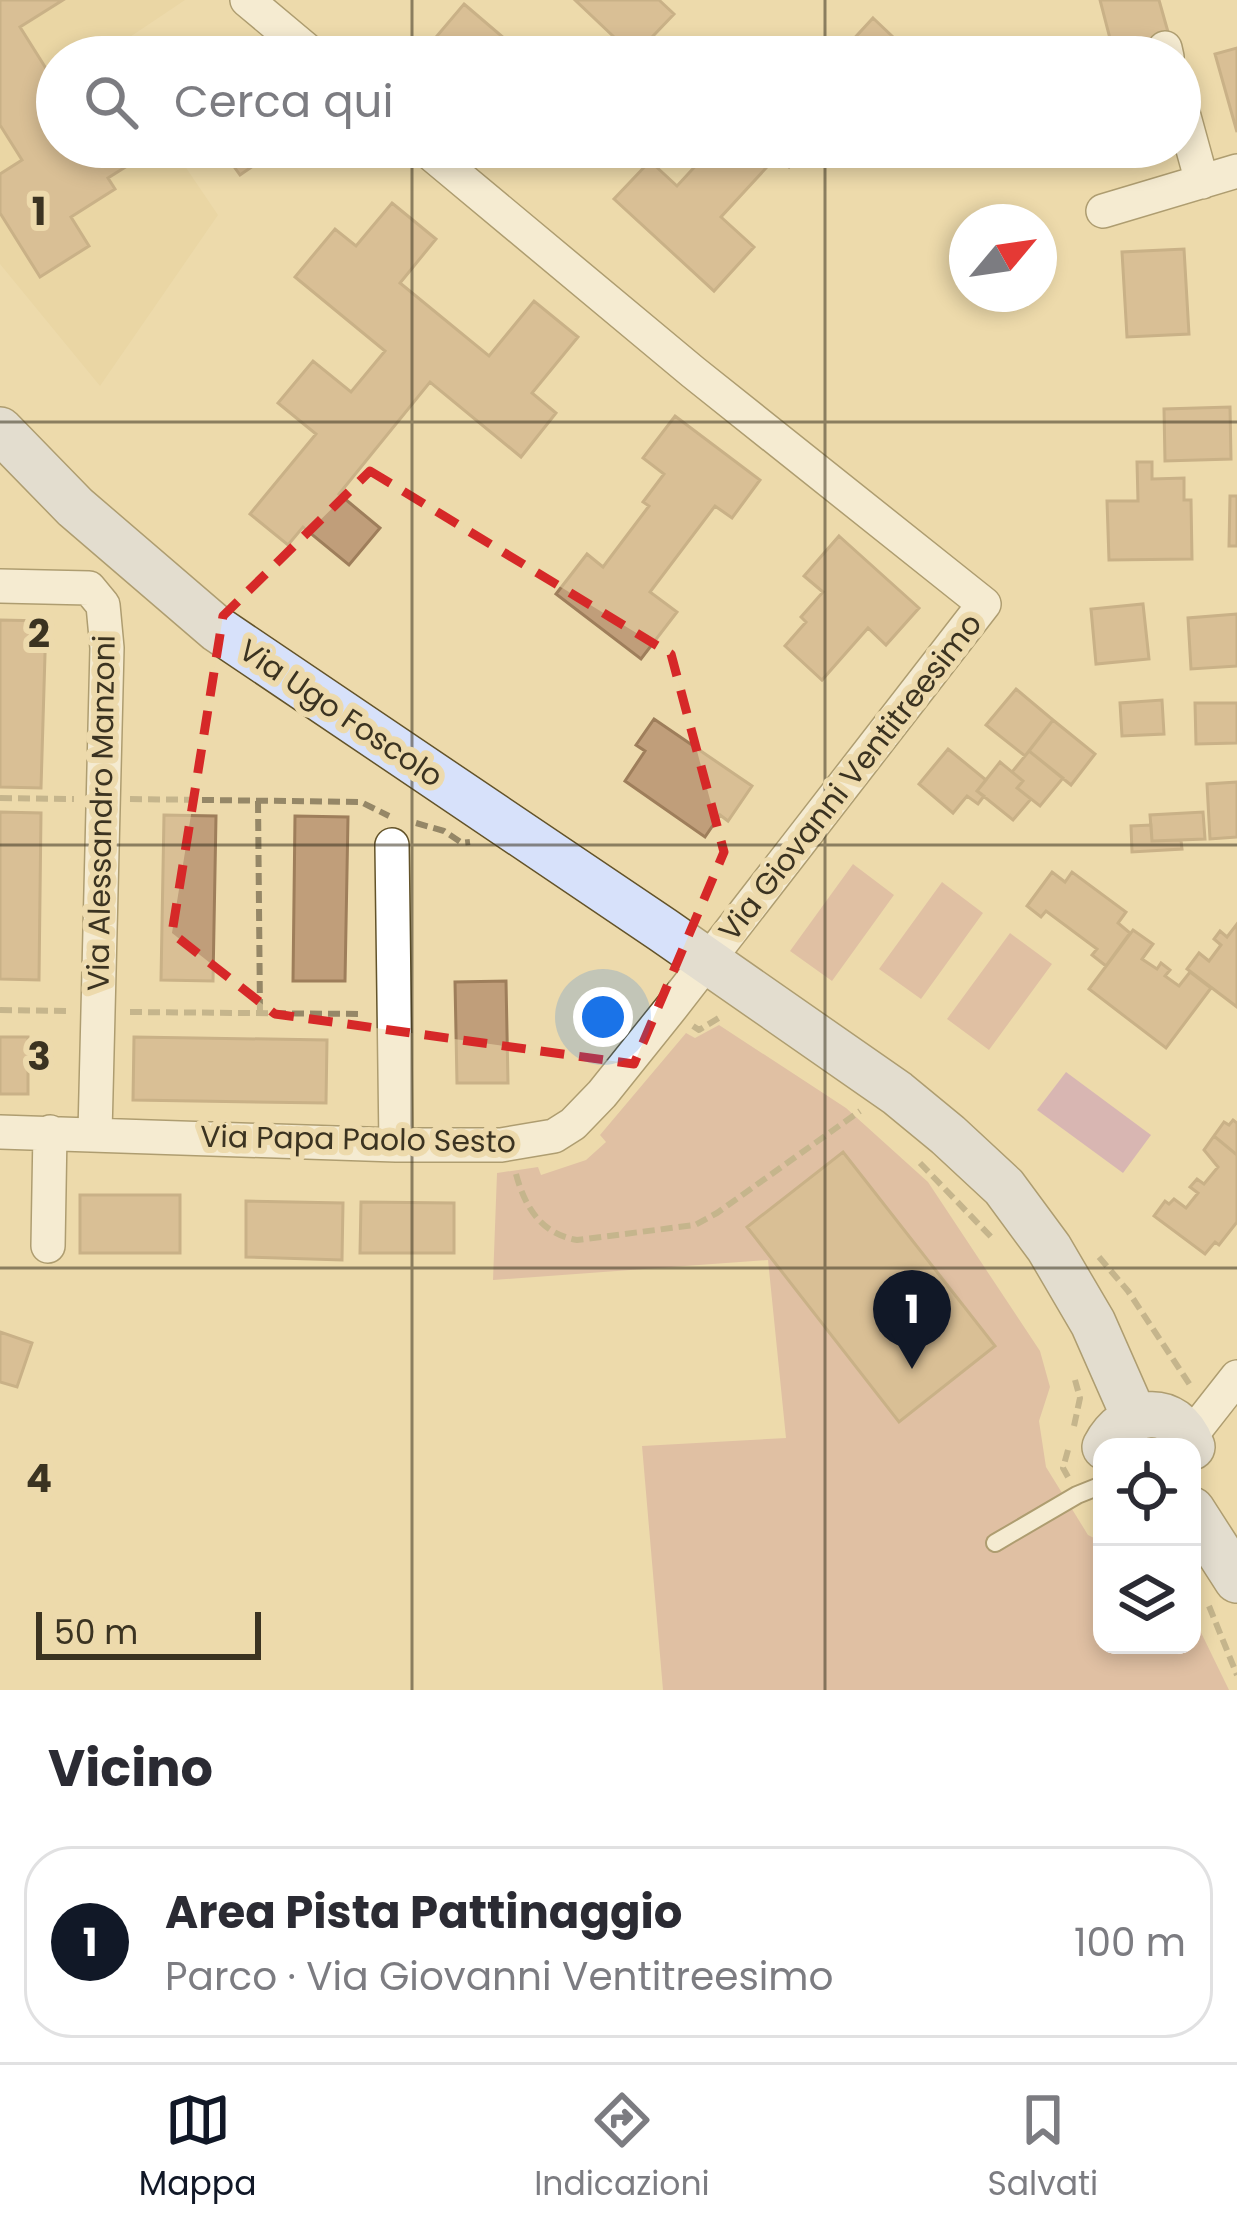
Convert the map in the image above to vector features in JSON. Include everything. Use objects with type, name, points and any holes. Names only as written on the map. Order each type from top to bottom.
[{"type":"street","points":[[247,0],[290,36]]},
{"type":"street","name":"Via Giovanni Ventitreesimo","points":[[448,168],[711,387],[984,604],[708,962],[897,1093],[1004,1187],[1049,1248],[1093,1323],[1119,1432],[1154,1414],[1174,1422],[1183,1438]]},
{"type":"street","points":[[1198,168],[1202,182]]},
{"type":"street","points":[[1103,211],[1237,171]]},
{"type":"street","name":"Via Ugo Foscolo","points":[[0,430],[75,507],[217,629],[708,962]]},
{"type":"street","name":"Via Alessandro Manzoni","points":[[0,586],[89,588],[103,605],[106,648],[94,1133]]},
{"type":"street","points":[[390,830],[396,1145]]},
{"type":"street","name":"Via Papa Paolo Sesto","points":[[0,1132],[396,1145],[509,1144],[554,1136],[573,1124],[708,962]]},
{"type":"street","points":[[48,1246],[50,1132]]},
{"type":"street","points":[[1200,1438],[1237,1377]]},
{"type":"street","points":[[1201,1534],[1219,1583]]},
{"type":"lane","points":[[995,1543],[1093,1489]]},
{"type":"path","points":[[0,798],[361,802],[390,830],[444,831],[462,843],[474,841],[437,816]]},
{"type":"path","points":[[258,801],[260,1013]]},
{"type":"path","points":[[671,1008],[699,1030],[722,1016]]},
{"type":"path","points":[[0,1010],[394,1014]]},
{"type":"path","points":[[509,1144],[526,1205],[558,1237],[577,1240],[695,1225],[860,1111],[874,1122]]},
{"type":"path","points":[[919,1162],[1001,1247]]},
{"type":"path","points":[[1073,1372],[1080,1398],[1063,1468],[1077,1495]]},
{"type":"path","points":[[1219,1583],[1237,1675]]},
{"type":"highlighted area","points":[[370,471],[671,654],[724,852],[634,1064],[275,1014],[172,933],[223,616]]},
{"type":"shaded area","points":[[0,0],[185,0],[131,36],[36,36],[36,168],[186,168],[218,215],[100,386],[0,264]]},
{"type":"shaded area","points":[[853,864],[894,895],[832,981],[790,951]]},
{"type":"shaded area","points":[[942,882],[983,913],[921,999],[879,969]]},
{"type":"shaded area","points":[[1010,933],[1052,964],[989,1050],[947,1019]]},
{"type":"shaded area","points":[[719,1025],[846,1108],[928,1182],[1040,1351],[1050,1387],[1039,1421],[1046,1467],[1093,1538],[1093,1654],[1201,1654],[1201,1632],[1229,1690],[663,1690],[642,1446],[786,1438],[768,1260],[493,1280],[497,1173],[538,1167],[541,1175],[586,1160],[606,1142],[600,1135],[686,1033],[695,1038]]},
{"type":"shaded area","points":[[1066,1072],[1151,1135],[1123,1173],[1037,1110]]},
{"type":"building","points":[[0,0],[63,0],[20,27],[36,53],[36,168],[124,168],[108,178],[115,189],[71,217],[89,246],[40,277],[0,213],[0,174],[22,160],[0,125]]},
{"type":"building","points":[[575,0],[659,0],[674,14],[653,36],[613,36]]},
{"type":"building","points":[[1100,0],[1159,0],[1169,36],[1109,36]]},
{"type":"building","points":[[464,4],[501,36],[437,36]]},
{"type":"building","points":[[873,18],[892,36],[856,36]]},
{"type":"building","points":[[1237,48],[1237,132],[1215,54]]},
{"type":"building","points":[[643,168],[658,168],[677,186],[694,168],[766,168],[721,217],[754,247],[714,291],[614,199]]},
{"type":"building","points":[[392,203],[436,239],[400,283],[489,356],[534,301],[578,337],[532,393],[556,413],[521,457],[430,382],[339,494],[380,528],[349,565],[303,527],[288,545],[250,514],[316,434],[278,403],[313,361],[351,392],[385,351],[295,277],[335,229],[356,246]]},
{"type":"building","points":[[1184,249],[1189,334],[1127,337],[1122,252]]},
{"type":"building","points":[[1230,407],[1231,459],[1165,461],[1164,409]]},
{"type":"building","points":[[675,416],[760,480],[732,518],[715,506],[650,592],[677,612],[641,659],[556,594],[587,554],[603,567],[649,506],[643,502],[664,474],[643,458]]},
{"type":"building","points":[[1137,462],[1152,462],[1152,479],[1184,478],[1184,500],[1191,500],[1192,559],[1109,560],[1107,501],[1138,501]]},
{"type":"building","points":[[1230,496],[1237,496],[1237,546],[1229,546]]},
{"type":"building","points":[[839,536],[919,608],[886,645],[868,628],[822,680],[785,646],[806,622],[801,617],[823,592],[804,576]]},
{"type":"building","points":[[1143,604],[1149,659],[1096,664],[1091,609]]},
{"type":"building","points":[[1237,614],[1237,666],[1191,669],[1188,618]]},
{"type":"building","points":[[0,620],[46,621],[41,788],[0,787]]},
{"type":"building","points":[[1016,689],[1053,720],[1025,756],[986,725]]},
{"type":"building","points":[[1162,700],[1164,734],[1122,736],[1120,703]]},
{"type":"building","points":[[1195,703],[1237,703],[1237,743],[1196,744]]},
{"type":"building","points":[[654,719],[752,786],[728,821],[720,815],[705,837],[625,781],[645,751],[636,745]]},
{"type":"building","points":[[1053,720],[1095,754],[1071,785],[1029,751]]},
{"type":"building","points":[[948,749],[986,780],[977,791],[984,796],[978,804],[967,796],[953,813],[919,784]]},
{"type":"building","points":[[1029,751],[1063,778],[1040,806],[1017,788],[1023,781],[1012,772]]},
{"type":"building","points":[[1000,762],[1023,781],[1017,788],[1031,799],[1013,820],[977,791]]},
{"type":"building","points":[[1237,782],[1237,837],[1210,839],[1207,784]]},
{"type":"building","points":[[0,812],[41,813],[39,980],[0,979]]},
{"type":"building","points":[[1203,812],[1205,839],[1152,841],[1150,815]]},
{"type":"building","points":[[164,815],[216,816],[213,981],[161,980]]},
{"type":"building","points":[[295,816],[348,817],[345,981],[293,981]]},
{"type":"building","points":[[1151,825],[1152,841],[1181,840],[1182,849],[1132,852],[1131,826]]},
{"type":"building","points":[[1052,872],[1065,882],[1072,872],[1126,912],[1118,923],[1130,933],[1106,966],[1092,955],[1097,949],[1046,911],[1041,917],[1027,906]]},
{"type":"building","points":[[1237,924],[1237,1007],[1187,969],[1199,953],[1209,961],[1221,945],[1214,939],[1220,931],[1227,937]]},
{"type":"building","points":[[1133,930],[1153,944],[1142,959],[1157,969],[1161,963],[1170,970],[1165,976],[1179,986],[1190,972],[1211,988],[1166,1048],[1089,989]]},
{"type":"building","points":[[506,981],[508,1083],[457,1083],[455,982]]},
{"type":"building","points":[[0,1037],[28,1037],[28,1094],[0,1094]]},
{"type":"building","points":[[134,1037],[327,1040],[326,1103],[133,1100]]},
{"type":"building","points":[[1233,1120],[1237,1123],[1237,1155],[1214,1136],[1224,1122],[1229,1125]]},
{"type":"building","points":[[1214,1136],[1237,1155],[1237,1222],[1205,1254],[1154,1216],[1165,1201],[1169,1204],[1174,1199],[1186,1208],[1198,1193],[1190,1187],[1197,1179],[1204,1184],[1218,1167],[1204,1150]]},
{"type":"building","points":[[843,1152],[995,1346],[899,1422],[747,1227]]},
{"type":"building","points":[[80,1195],[180,1195],[180,1253],[80,1253]]},
{"type":"building","points":[[246,1201],[343,1203],[342,1260],[246,1257]]},
{"type":"building","points":[[361,1202],[454,1203],[454,1253],[360,1253]]},
{"type":"building","points":[[0,1332],[32,1343],[17,1387],[0,1382]]},
{"type":"place","name":"Area Pista Pattinaggio","points":[[912,1369]]}]
